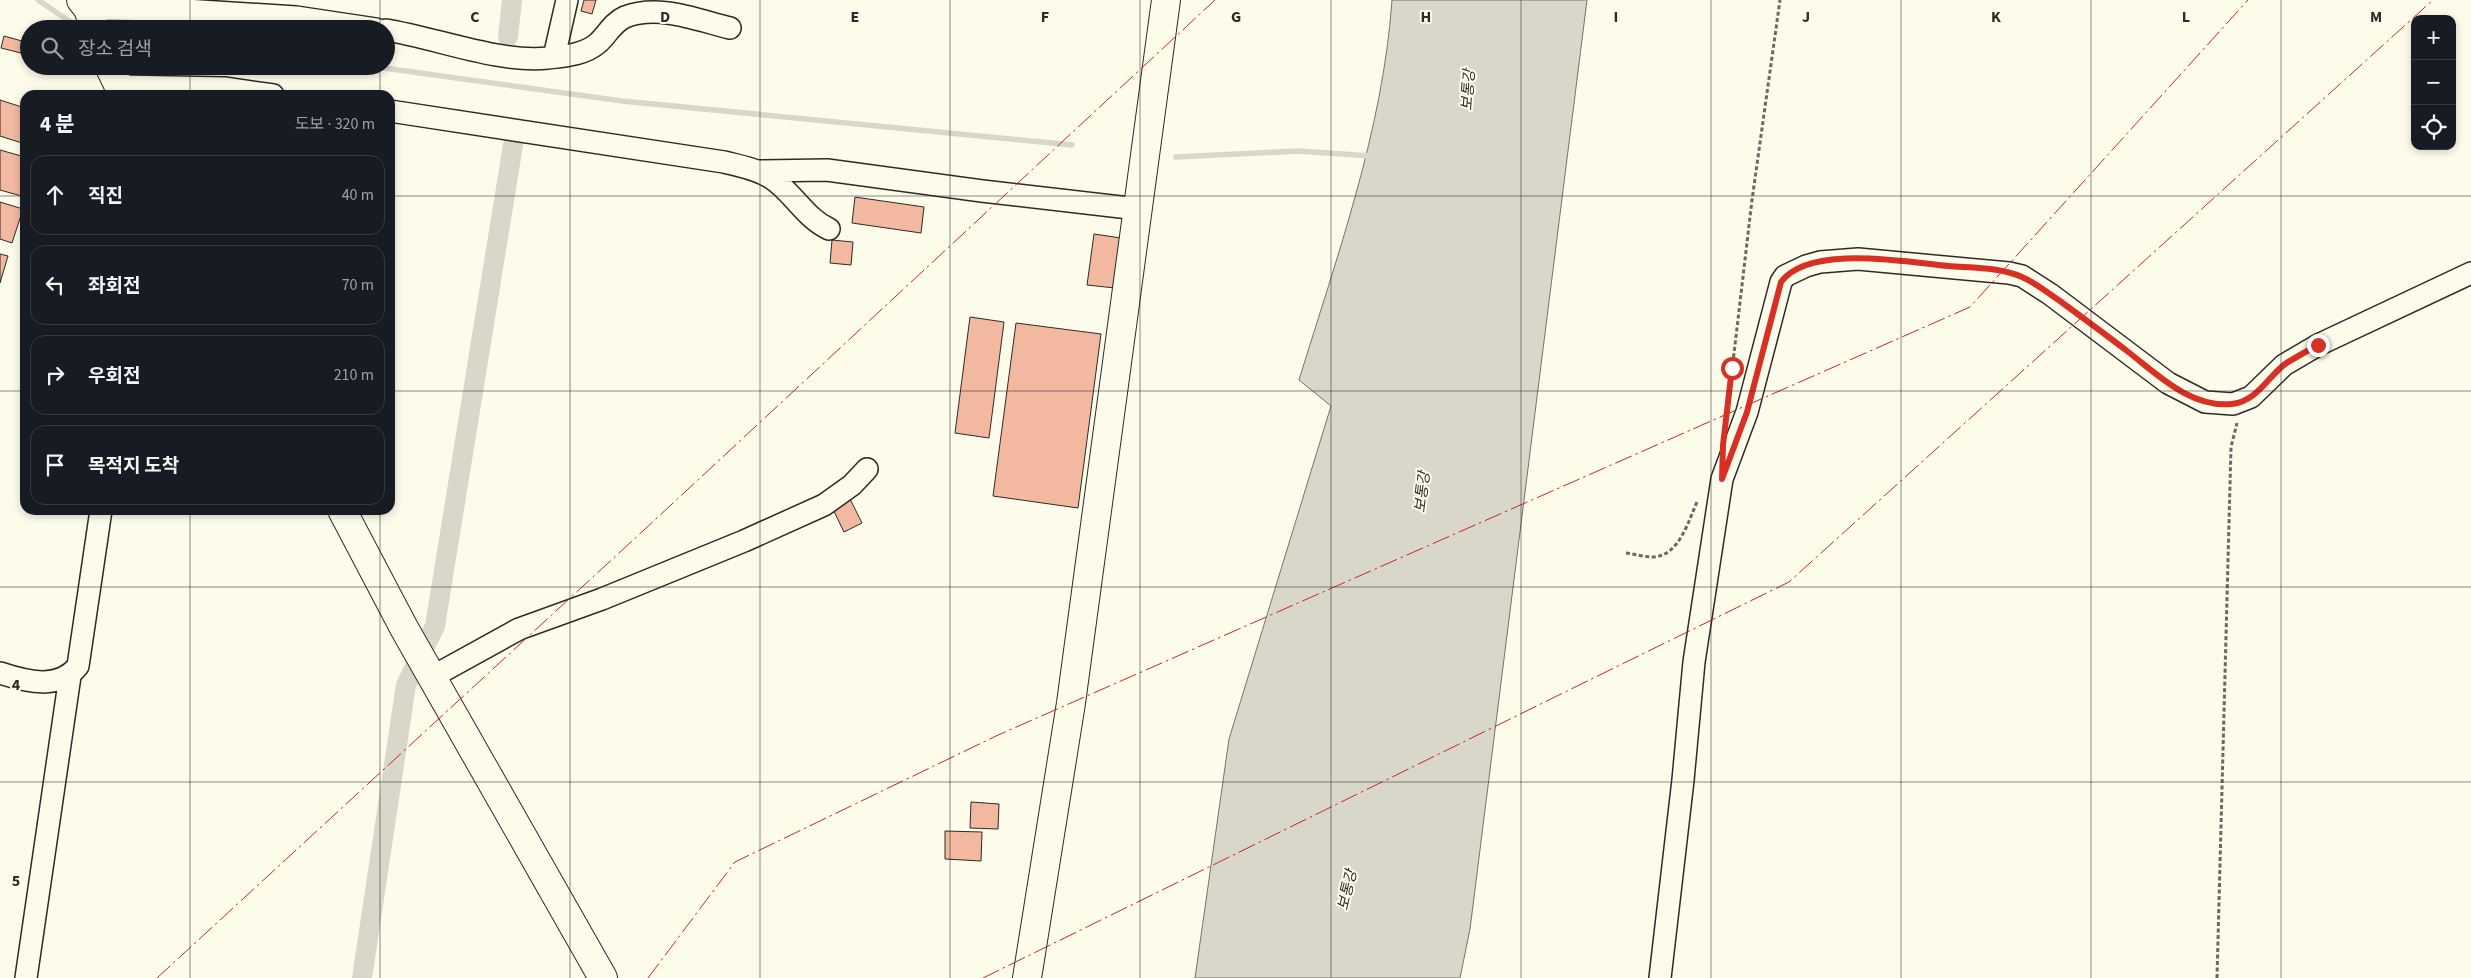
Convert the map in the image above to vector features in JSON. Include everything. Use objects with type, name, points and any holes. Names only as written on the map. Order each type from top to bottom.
[{"type":"main road","points":[[1027,978],[1071,704],[1166,0]]},
{"type":"main road","points":[[345,515],[404,628],[603,978]]},
{"type":"street","points":[[554,57],[567,0]]},
{"type":"street","points":[[88,13],[185,10],[316,20]]},
{"type":"street","points":[[395,32],[516,57],[554,57],[584,52],[598,43],[613,24],[625,17],[647,12],[671,13],[730,28]]},
{"type":"street","points":[[116,83],[238,90]]},
{"type":"street","points":[[395,112],[724,162],[756,171],[773,179],[818,224],[829,230]]},
{"type":"street","points":[[756,171],[826,170],[982,191],[1138,208]]},
{"type":"street","points":[[1660,978],[1684,780],[1694,662],[1722,479],[1747,412],[1781,282],[1786,276],[1820,262],[1858,259],[1996,271],[2015,275],[2050,294],[2168,383],[2205,402],[2220,404],[2244,401],[2257,392],[2284,365],[2306,352],[2342,332],[2471,273]]},
{"type":"street","points":[[432,677],[519,629],[602,599],[744,541],[824,505],[852,485],[867,469]]},
{"type":"street","points":[[26,978],[70,676],[78,666],[100,515]]},
{"type":"street","points":[[0,673],[14,678],[48,683],[70,676]]},
{"type":"path","points":[[1729,397],[1756,171],[1780,0]]},
{"type":"path","points":[[2217,978],[2231,447],[2244,401]]},
{"type":"path","points":[[1626,553],[1653,557],[1669,552],[1677,544],[1699,498]]},
{"type":"water","name":"보통강","points":[[1392,0],[1587,0],[1470,929],[1460,978],[1195,978],[1229,739],[1331,406],[1299,380],[1343,240],[1369,145],[1387,49]]},
{"type":"building","points":[[584,0],[596,0],[592,14],[581,11]]},
{"type":"building","points":[[4,36],[20,40],[20,53],[1,48]]},
{"type":"building","points":[[0,100],[20,106],[20,142],[0,136]]},
{"type":"building","points":[[0,150],[20,156],[20,196],[0,190]]},
{"type":"building","points":[[855,197],[924,207],[921,233],[852,223]]},
{"type":"building","points":[[0,202],[20,208],[20,218],[12,243],[0,239]]},
{"type":"building","points":[[1094,234],[1121,238],[1115,288],[1087,285]]},
{"type":"building","points":[[832,240],[853,242],[851,265],[830,263]]},
{"type":"building","points":[[0,254],[8,256],[0,283]]},
{"type":"building","points":[[970,317],[1004,322],[989,438],[955,433]]},
{"type":"building","points":[[1016,323],[1101,334],[1078,508],[993,496]]},
{"type":"building","points":[[848,495],[862,523],[844,532],[830,503]]},
{"type":"building","points":[[971,802],[999,804],[998,829],[970,828]]},
{"type":"building","points":[[945,831],[982,832],[981,861],[945,859]]},
{"type":"waterway","points":[[38,0],[68,20]]},
{"type":"waterway","points":[[508,37],[512,0]]},
{"type":"waterway","points":[[395,69],[622,101],[1072,145]]},
{"type":"waterway","points":[[362,978],[406,685],[435,626],[513,145]]},
{"type":"waterway","points":[[1176,157],[1298,151],[1371,156]]},
{"type":"power","points":[[157,978],[644,530],[1215,0]]},
{"type":"power","points":[[648,978],[735,862],[996,736],[1970,307],[2248,0]]},
{"type":"power","points":[[983,978],[1789,582],[2433,0]]},
{"type":"route","points":[[1732,368],[1723,445],[1722,479],[1747,412],[1781,282],[1795,270],[1820,262],[1877,259],[1996,271],[2022,276],[2087,320],[2168,383],[2205,402],[2233,404],[2244,401],[2257,392],[2284,365],[2318,345]]}]
